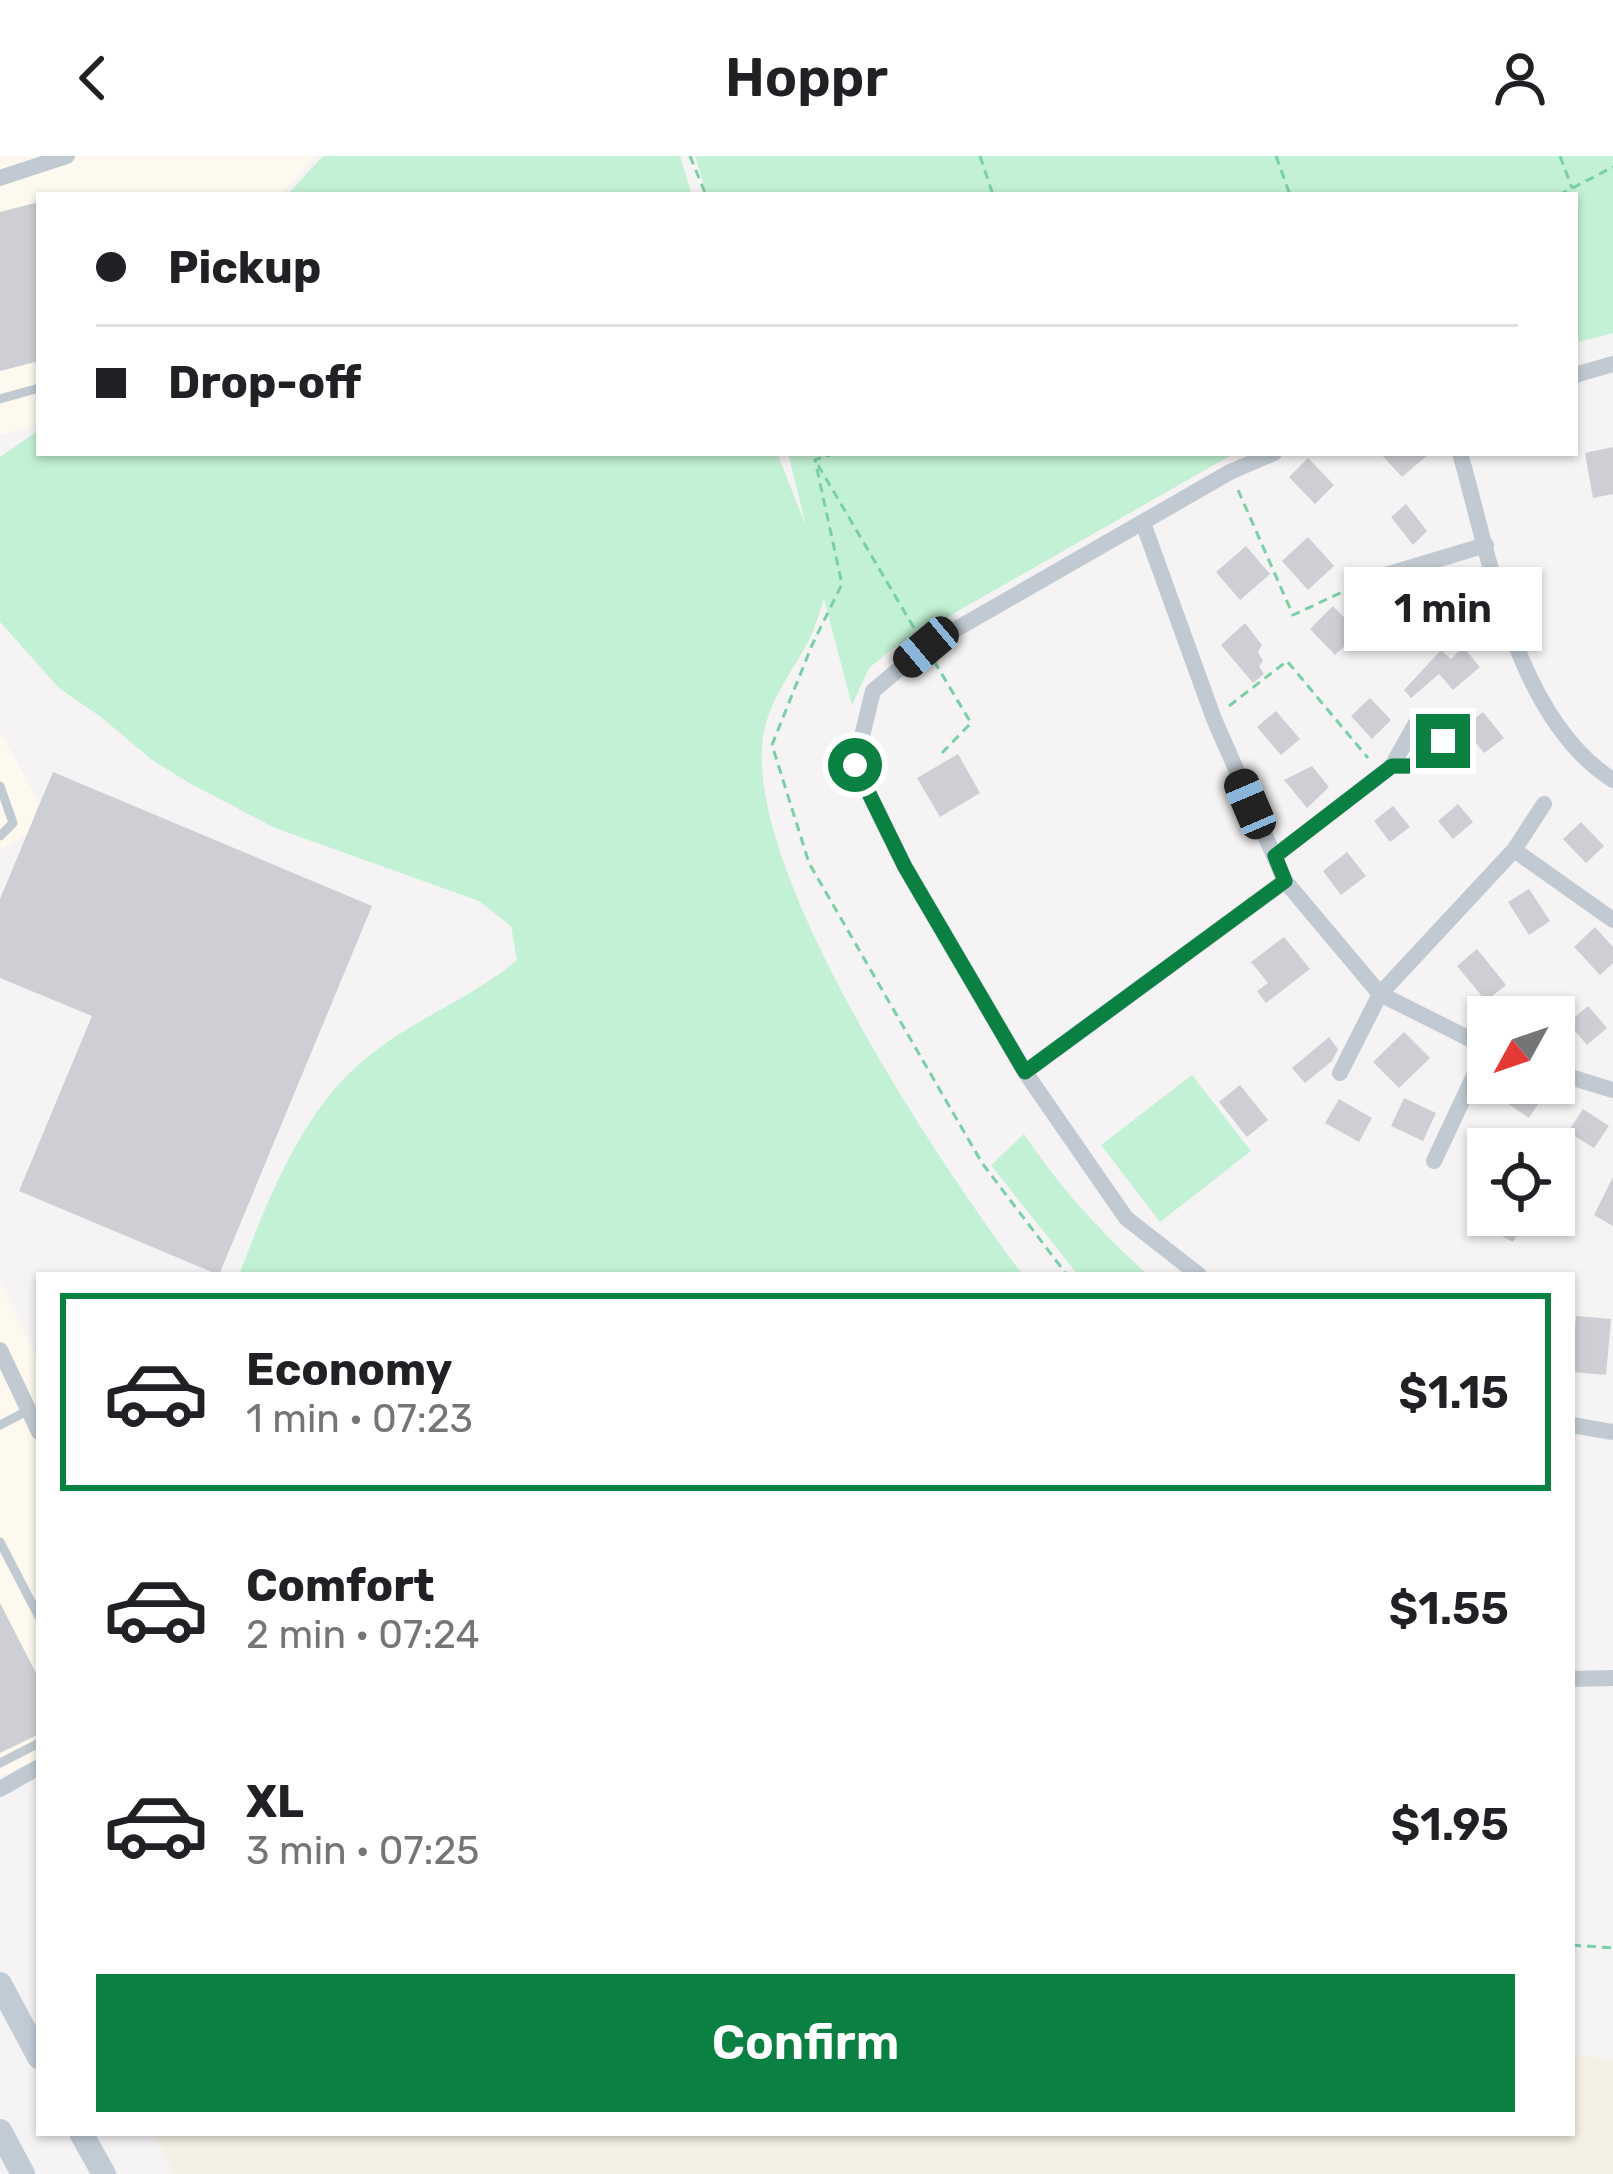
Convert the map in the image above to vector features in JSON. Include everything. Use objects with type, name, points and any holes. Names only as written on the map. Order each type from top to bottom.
[{"type":"main road","points":[[0,1984],[36,2051]]},
{"type":"main road","points":[[0,2131],[23,2174]]},
{"type":"main road","points":[[83,2136],[104,2174]]},
{"type":"street","points":[[0,178],[67,156]]},
{"type":"street","points":[[1578,374],[1613,364]]},
{"type":"street","points":[[1195,1272],[1126,1217],[1025,1072],[905,867],[855,765],[873,691],[926,647],[1230,472],[1267,456]]},
{"type":"street","points":[[1461,456],[1535,689],[1571,745],[1613,780]]},
{"type":"street","points":[[1143,523],[1214,719],[1285,881],[1379,994],[1467,1038]]},
{"type":"street","points":[[1369,580],[1486,545]]},
{"type":"street","points":[[1275,856],[1387,770]]},
{"type":"street","points":[[1340,1072],[1379,994],[1514,850],[1544,804]]},
{"type":"street","points":[[1514,850],[1613,920]]},
{"type":"street","points":[[1025,1072],[1285,881]]},
{"type":"street","points":[[1575,1078],[1613,1090]]},
{"type":"street","points":[[1434,1162],[1467,1092]]},
{"type":"street","points":[[0,1350],[36,1425]]},
{"type":"street","points":[[1575,1426],[1613,1432]]},
{"type":"street","points":[[1575,1679],[1613,1678]]},
{"type":"street","points":[[0,1789],[36,1769]]},
{"type":"lane","points":[[0,399],[36,389]]},
{"type":"lane","points":[[0,786],[13,823],[0,836]]},
{"type":"lane","points":[[0,1425],[29,1410]]},
{"type":"lane","points":[[0,1542],[36,1611]]},
{"type":"lane","points":[[0,1763],[36,1745]]},
{"type":"path","points":[[690,156],[705,192]]},
{"type":"path","points":[[980,156],[992,192]]},
{"type":"path","points":[[1276,156],[1289,192]]},
{"type":"path","points":[[1560,156],[1572,190]]},
{"type":"path","points":[[1567,192],[1613,167]]},
{"type":"path","points":[[813,456],[842,584],[772,745],[809,863],[982,1163],[1064,1272]]},
{"type":"path","points":[[814,460],[826,456]]},
{"type":"path","points":[[814,460],[971,723],[940,754]]},
{"type":"path","points":[[1230,472],[1293,615],[1369,580]]},
{"type":"path","points":[[1214,719],[1287,661],[1387,770]]},
{"type":"path","points":[[1575,1945],[1613,1948]]},
{"type":"shaded area","points":[[0,156],[316,156],[283,192],[36,192],[36,425],[0,435]]},
{"type":"shaded area","points":[[0,731],[38,801],[30,833],[0,850]]},
{"type":"shaded area","points":[[0,1282],[36,1355],[36,1759],[0,1777]]},
{"type":"green space","points":[[323,156],[680,156],[691,192],[290,192]]},
{"type":"green space","points":[[695,156],[1613,156],[1613,333],[1578,342],[1578,192],[706,192]]},
{"type":"green space","points":[[36,432],[36,456],[778,456],[806,526],[789,456],[1230,456],[895,647],[869,668],[852,705],[824,599],[767,720],[764,789],[782,858],[813,934],[899,1091],[1021,1272],[240,1272],[290,1156],[325,1101],[370,1055],[517,960],[511,926],[479,901],[275,828],[191,784],[59,688],[0,622],[0,457]]},
{"type":"green space","points":[[1192,1075],[1251,1151],[1160,1222],[1101,1145]]},
{"type":"green space","points":[[1024,1134],[1081,1208],[1145,1272],[1076,1272],[991,1165]]},
{"type":"sand","points":[[1575,2055],[1613,2059],[1613,2174],[174,2174],[155,2136],[1575,2136]]},
{"type":"building","points":[[36,203],[36,362],[0,371],[0,212]]},
{"type":"building","points":[[1613,447],[1613,494],[1593,498],[1585,453]]},
{"type":"building","points":[[1383,456],[1426,456],[1402,477]]},
{"type":"building","points":[[1308,458],[1334,485],[1315,504],[1289,477]]},
{"type":"building","points":[[1406,504],[1427,531],[1413,545],[1391,517]]},
{"type":"building","points":[[1308,537],[1334,566],[1308,590],[1282,561]]},
{"type":"building","points":[[1246,546],[1270,574],[1240,600],[1216,572]]},
{"type":"building","points":[[1432,578],[1453,610],[1436,624],[1422,605],[1388,627],[1381,617]]},
{"type":"building","points":[[1333,606],[1359,633],[1335,655],[1310,629]]},
{"type":"building","points":[[1245,623],[1262,645],[1258,652],[1264,674],[1253,683],[1221,645]]},
{"type":"building","points":[[1463,647],[1480,667],[1453,690],[1439,674],[1411,698],[1404,690],[1441,650],[1451,659]]},
{"type":"building","points":[[1370,698],[1391,720],[1372,739],[1351,716]]},
{"type":"building","points":[[1276,711],[1300,739],[1281,755],[1257,727]]},
{"type":"building","points":[[1483,712],[1504,738],[1484,753],[1463,727]]},
{"type":"building","points":[[958,754],[980,793],[940,817],[917,778]]},
{"type":"building","points":[[1312,766],[1329,787],[1307,808],[1284,780]]},
{"type":"building","points":[[53,772],[372,906],[220,1272],[19,1191],[92,1016],[0,978],[0,899]]},
{"type":"building","points":[[1458,804],[1473,822],[1453,839],[1438,821]]},
{"type":"building","points":[[1393,806],[1410,827],[1390,842],[1374,821]]},
{"type":"building","points":[[1581,822],[1604,846],[1586,863],[1563,839]]},
{"type":"building","points":[[1347,852],[1366,876],[1341,895],[1323,871]]},
{"type":"building","points":[[1529,889],[1550,921],[1529,935],[1508,902]]},
{"type":"building","points":[[1595,927],[1613,947],[1613,963],[1600,975],[1574,947]]},
{"type":"building","points":[[1284,937],[1310,969],[1266,1003],[1257,991],[1268,983],[1251,962]]},
{"type":"building","points":[[1477,949],[1506,985],[1492,996],[1482,996],[1457,966]]},
{"type":"building","points":[[1588,1006],[1607,1028],[1587,1045],[1575,1031],[1575,1017]]},
{"type":"building","points":[[1404,1032],[1430,1058],[1399,1088],[1373,1062]]},
{"type":"building","points":[[1329,1037],[1338,1049],[1332,1061],[1305,1083],[1292,1068]]},
{"type":"building","points":[[1240,1085],[1268,1120],[1247,1137],[1219,1102]]},
{"type":"building","points":[[1404,1098],[1436,1113],[1423,1141],[1391,1126]]},
{"type":"building","points":[[1339,1099],[1372,1118],[1359,1142],[1325,1123]]},
{"type":"building","points":[[1508,1104],[1538,1104],[1529,1118]]},
{"type":"building","points":[[1583,1109],[1609,1126],[1594,1148],[1571,1128]]},
{"type":"building","points":[[1613,1177],[1613,1226],[1594,1215]]},
{"type":"building","points":[[1576,1316],[1611,1319],[1606,1375],[1575,1372]]},
{"type":"building","points":[[0,1603],[36,1673],[36,1735],[0,1753]]},
{"type":"route","points":[[855,765],[905,867],[1025,1072],[1285,881],[1275,856],[1392,766],[1412,766],[1443,741]]}]
